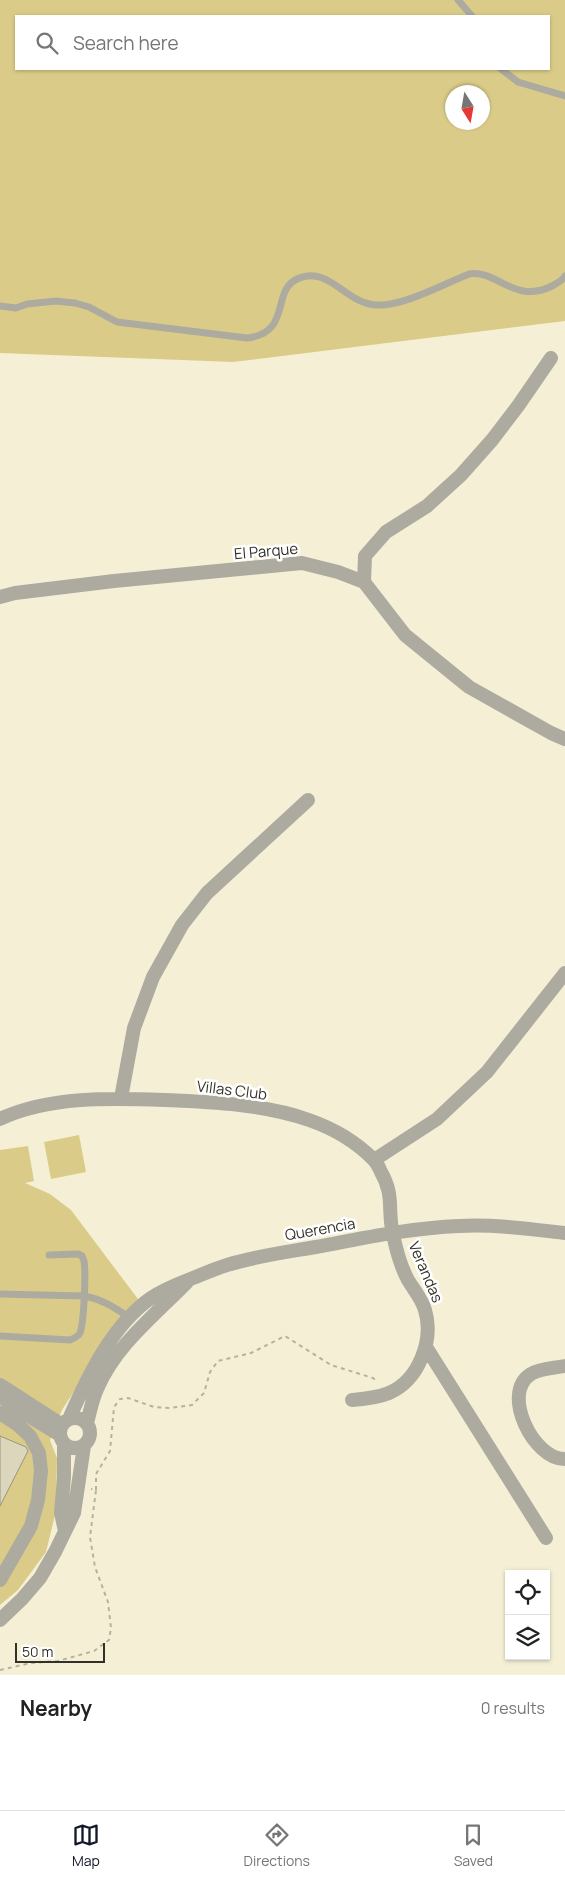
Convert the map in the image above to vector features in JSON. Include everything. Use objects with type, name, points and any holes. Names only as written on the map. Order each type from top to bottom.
[{"type":"street","points":[[551,358],[492,440],[461,475],[427,506],[386,532],[366,556],[364,582],[405,635],[469,687],[551,733],[565,738]]},
{"type":"street","name":"El Parque","points":[[0,597],[15,593],[114,581],[302,563],[338,572],[364,582]]},
{"type":"street","points":[[120,1098],[134,1028],[153,977],[182,925],[207,893],[308,800]]},
{"type":"street","points":[[374,1160],[437,1120],[487,1072],[565,973]]},
{"type":"street","name":"Villas Club","points":[[0,1119],[42,1105],[120,1098],[183,1100],[254,1106],[300,1117],[342,1135],[374,1160],[390,1192],[392,1232]]},
{"type":"street","name":"Querencia","points":[[65,1531],[61,1513],[64,1476],[64,1431],[85,1384],[97,1363],[130,1318],[150,1299],[167,1288],[228,1264],[392,1232],[460,1226],[496,1226],[565,1233]]},
{"type":"street","name":"Verandas","points":[[352,1400],[389,1393],[401,1385],[412,1375],[426,1347],[428,1322],[425,1309],[408,1279],[392,1232]]},
{"type":"street","name":"Querencia","points":[[86,1423],[97,1390],[123,1348],[140,1327],[189,1280]]},
{"type":"street","points":[[426,1347],[546,1538]]},
{"type":"street","points":[[565,1366],[532,1373],[522,1383],[518,1399],[521,1415],[532,1436],[546,1452],[560,1459],[565,1458]]},
{"type":"street","points":[[0,1385],[64,1431],[73,1449],[84,1446]]},
{"type":"street","points":[[0,1396],[19,1410],[64,1431]]},
{"type":"street","points":[[0,1413],[30,1436],[39,1454],[41,1470],[38,1500],[30,1526],[0,1580]]},
{"type":"street","points":[[0,1620],[40,1578],[56,1552],[74,1513],[84,1446],[90,1437],[90,1427],[80,1419],[64,1431]]},
{"type":"lane","points":[[458,0],[471,15]]},
{"type":"lane","points":[[502,70],[518,82],[565,96]]},
{"type":"lane","points":[[0,306],[16,308],[26,304],[56,301],[75,303],[89,307],[117,322],[247,338],[265,334],[272,328],[288,287],[296,279],[311,275],[320,276],[333,283],[360,302],[376,306],[398,303],[478,272],[505,286],[523,292],[544,290],[563,280],[565,276]]},
{"type":"lane","points":[[0,1336],[70,1340],[76,1338],[80,1332],[85,1266],[82,1256],[78,1254],[49,1255]]},
{"type":"lane","points":[[0,1294],[84,1296],[103,1301],[130,1318]]},
{"type":"path","points":[[0,1670],[31,1663],[58,1661],[94,1652],[109,1640],[111,1628],[108,1602],[95,1567],[90,1537],[96,1490],[96,1474],[110,1451],[114,1407],[120,1399],[128,1398],[154,1407],[170,1408],[192,1405],[204,1393],[210,1372],[218,1361],[251,1352],[285,1336],[331,1365],[374,1378],[389,1393]]},
{"type":"path","points":[[78,1486],[96,1490]]},
{"type":"shaded area","points":[[0,0],[565,0],[565,321],[233,362],[0,353]]},
{"type":"shaded area","points":[[79,1135],[86,1172],[51,1179],[44,1142]]},
{"type":"shaded area","points":[[28,1146],[34,1181],[25,1183],[50,1194],[71,1210],[141,1303],[115,1328],[62,1410],[50,1440],[57,1458],[56,1511],[46,1552],[18,1590],[0,1605],[0,1150]]},
{"type":"building","points":[[0,1436],[26,1447],[28,1451],[0,1506]]}]
